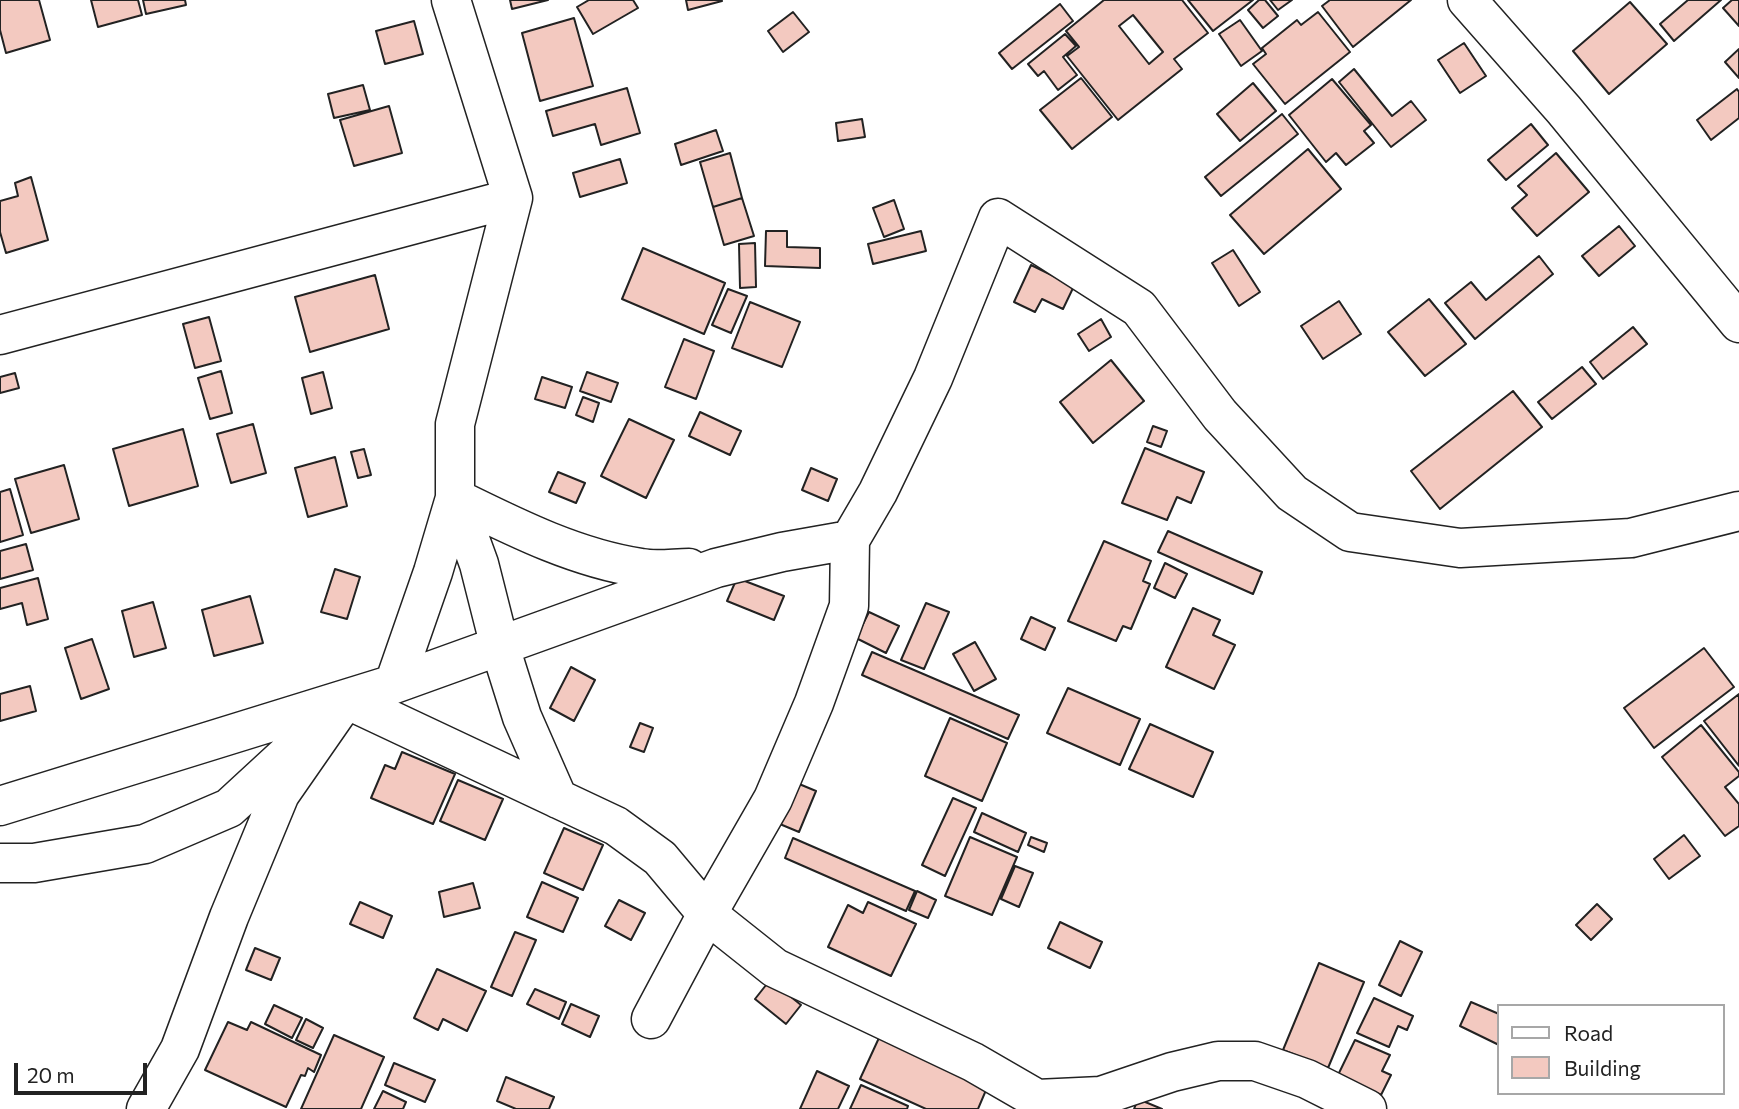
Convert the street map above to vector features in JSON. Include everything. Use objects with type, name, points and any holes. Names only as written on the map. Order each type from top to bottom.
[{"type":"street","points":[[394,684],[433,572],[455,498],[455,424],[513,198],[451,0]]},
{"type":"street","points":[[1467,0],[1564,110],[1739,323]]},
{"type":"street","points":[[0,335],[513,198]]},
{"type":"street","points":[[651,1019],[773,799],[814,703],[849,606],[850,540],[878,492],[933,378],[998,218],[1139,308],[1220,415],[1292,493],[1350,532],[1460,548],[1631,538],[1739,512]]},
{"type":"street","points":[[455,498],[511,526],[579,553],[642,569],[716,568]]},
{"type":"street","points":[[455,498],[479,564],[500,647],[522,717],[558,799]]},
{"type":"street","points":[[0,806],[394,684],[716,568],[782,552],[850,540]]},
{"type":"street","points":[[346,699],[615,826],[660,858],[707,914],[775,968],[973,1062],[1037,1099],[1101,1096],[1172,1072],[1218,1061],[1255,1061],[1307,1079],[1367,1109]]},
{"type":"street","points":[[0,863],[34,863],[145,844],[229,808],[346,699]]},
{"type":"street","points":[[168,1109],[170,1088],[180,1049],[279,794],[346,699]]},
{"type":"street","points":[[146,1109],[180,1049]]},
{"type":"building","points":[[0,0],[39,0],[50,40],[6,53],[0,30]]},
{"type":"building","points":[[91,0],[138,0],[142,15],[98,27]]},
{"type":"building","points":[[143,0],[185,0],[186,5],[146,14]]},
{"type":"building","points":[[510,0],[548,0],[512,9]]},
{"type":"building","points":[[589,0],[633,0],[638,8],[593,34],[577,7]]},
{"type":"building","points":[[686,0],[721,0],[722,1],[688,10]]},
{"type":"building","points":[[1104,0],[1182,0],[1208,33],[1174,59],[1182,69],[1118,120],[1067,56],[1079,47],[1066,31]],"holes":[[[1133,15],[1163,52],[1149,64],[1119,26]]]},
{"type":"building","points":[[1188,0],[1253,0],[1213,31]]},
{"type":"building","points":[[1259,0],[1265,0],[1278,16],[1263,28],[1248,10]]},
{"type":"building","points":[[1270,0],[1292,0],[1278,10]]},
{"type":"building","points":[[1330,0],[1411,0],[1353,47],[1322,6]]},
{"type":"building","points":[[1688,0],[1721,0],[1674,41],[1660,24]]},
{"type":"building","points":[[1732,0],[1739,0],[1739,26],[1723,8]]},
{"type":"building","points":[[1630,2],[1667,44],[1609,94],[1573,51]]},
{"type":"building","points":[[1060,4],[1073,21],[1012,69],[999,53]]},
{"type":"building","points":[[793,12],[809,32],[783,52],[768,31]]},
{"type":"building","points":[[1318,12],[1350,52],[1285,104],[1253,64],[1266,54],[1262,48],[1297,20],[1301,25]]},
{"type":"building","points":[[574,18],[593,86],[540,101],[522,33]]},
{"type":"building","points":[[1240,20],[1262,51],[1241,66],[1219,34]]},
{"type":"building","points":[[414,21],[423,54],[385,64],[376,31]]},
{"type":"building","points":[[1065,34],[1076,46],[1063,57],[1077,75],[1058,90],[1044,71],[1038,76],[1028,64]]},
{"type":"building","points":[[1464,43],[1486,76],[1460,93],[1438,60]]},
{"type":"building","points":[[1739,49],[1739,78],[1725,62]]},
{"type":"building","points":[[1354,69],[1392,116],[1411,101],[1426,120],[1391,147],[1339,82]]},
{"type":"building","points":[[1081,78],[1112,117],[1072,149],[1040,110]]},
{"type":"building","points":[[1332,79],[1371,125],[1364,131],[1374,143],[1346,165],[1336,153],[1326,162],[1289,115]]},
{"type":"building","points":[[1253,83],[1276,111],[1240,141],[1217,114]]},
{"type":"building","points":[[363,85],[370,110],[334,118],[328,94]]},
{"type":"building","points":[[627,88],[640,133],[601,145],[595,124],[553,136],[546,111]]},
{"type":"building","points":[[1737,89],[1739,118],[1711,140],[1697,120]]},
{"type":"building","points":[[389,106],[402,153],[354,166],[340,120]]},
{"type":"building","points":[[1282,114],[1298,134],[1221,196],[1205,177]]},
{"type":"building","points":[[862,119],[865,137],[838,141],[836,123]]},
{"type":"building","points":[[1531,124],[1548,145],[1506,180],[1488,160]]},
{"type":"building","points":[[716,130],[723,151],[681,165],[675,144]]},
{"type":"building","points":[[1308,149],[1341,189],[1264,254],[1230,215]]},
{"type":"building","points":[[730,153],[742,198],[713,207],[700,162]]},
{"type":"building","points":[[1556,153],[1589,192],[1537,236],[1512,208],[1527,195],[1518,186]]},
{"type":"building","points":[[620,159],[627,183],[580,197],[573,173]]},
{"type":"building","points":[[31,177],[48,240],[6,253],[0,232],[0,201],[18,196],[15,183]]},
{"type":"building","points":[[742,198],[754,236],[724,245],[713,207]]},
{"type":"building","points":[[894,200],[904,229],[884,237],[873,208]]},
{"type":"building","points":[[1619,226],[1635,246],[1599,276],[1582,256]]},
{"type":"building","points":[[766,231],[787,231],[787,247],[820,248],[820,268],[765,266]]},
{"type":"building","points":[[921,231],[926,251],[873,264],[868,244]]},
{"type":"building","points":[[755,243],[756,287],[740,288],[739,244]]},
{"type":"building","points":[[643,248],[725,283],[704,334],[622,299]]},
{"type":"building","points":[[1233,250],[1260,292],[1239,306],[1212,263]]},
{"type":"building","points":[[1539,256],[1553,274],[1475,339],[1445,303],[1471,282],[1486,300]]},
{"type":"building","points":[[1031,265],[1074,286],[1063,309],[1042,299],[1035,312],[1014,302]]},
{"type":"building","points":[[375,275],[389,329],[310,352],[295,297]]},
{"type":"building","points":[[728,289],[747,296],[731,333],[712,325]]},
{"type":"building","points":[[1429,299],[1466,344],[1425,376],[1388,332]]},
{"type":"building","points":[[1339,301],[1361,334],[1323,359],[1301,326]]},
{"type":"building","points":[[750,302],[800,322],[782,367],[732,348]]},
{"type":"building","points":[[209,317],[221,361],[195,368],[183,324]]},
{"type":"building","points":[[1101,319],[1111,337],[1089,351],[1078,334]]},
{"type":"building","points":[[1633,327],[1647,344],[1603,379],[1590,362]]},
{"type":"building","points":[[684,339],[714,351],[696,399],[665,387]]},
{"type":"building","points":[[1111,360],[1144,401],[1093,443],[1060,402]]},
{"type":"building","points":[[1582,367],[1596,384],[1552,419],[1538,402]]},
{"type":"building","points":[[221,371],[232,413],[210,419],[198,378]]},
{"type":"building","points":[[323,372],[332,408],[311,414],[302,378]]},
{"type":"building","points":[[587,372],[618,383],[611,402],[580,391]]},
{"type":"building","points":[[15,373],[19,388],[0,393],[0,377]]},
{"type":"building","points":[[542,377],[572,387],[565,408],[535,399]]},
{"type":"building","points":[[1513,391],[1542,427],[1440,509],[1411,471]]},
{"type":"building","points":[[583,397],[599,403],[593,422],[576,415]]},
{"type":"building","points":[[700,412],[741,431],[730,455],[689,436]]},
{"type":"building","points":[[629,419],[674,440],[646,498],[601,476]]},
{"type":"building","points":[[253,424],[266,473],[231,483],[217,434]]},
{"type":"building","points":[[1153,426],[1167,431],[1161,447],[1147,442]]},
{"type":"building","points":[[183,429],[198,486],[129,506],[113,449]]},
{"type":"building","points":[[1145,448],[1204,472],[1191,503],[1177,497],[1167,520],[1122,503]]},
{"type":"building","points":[[364,449],[371,475],[358,478],[351,452]]},
{"type":"building","points":[[335,457],[347,506],[308,517],[295,468]]},
{"type":"building","points":[[64,465],[79,519],[31,533],[15,479]]},
{"type":"building","points":[[811,468],[837,479],[828,501],[802,490]]},
{"type":"building","points":[[558,472],[585,483],[576,503],[549,492]]},
{"type":"building","points":[[10,489],[23,535],[0,542],[0,492]]},
{"type":"building","points":[[1168,531],[1262,572],[1253,594],[1158,552]]},
{"type":"building","points":[[1104,541],[1151,561],[1143,581],[1150,584],[1131,629],[1123,626],[1116,641],[1068,621]]},
{"type":"building","points":[[26,544],[33,570],[0,579],[0,551]]},
{"type":"building","points":[[1165,563],[1187,574],[1175,598],[1154,588]]},
{"type":"building","points":[[335,569],[360,577],[347,619],[321,612]]},
{"type":"building","points":[[38,578],[48,619],[27,625],[22,603],[0,609],[0,588]]},
{"type":"building","points":[[737,578],[784,596],[774,620],[727,601]]},
{"type":"building","points":[[250,596],[263,643],[214,656],[202,610]]},
{"type":"building","points":[[153,602],[166,648],[134,657],[122,611]]},
{"type":"building","points":[[926,603],[949,612],[924,669],[901,660]]},
{"type":"building","points":[[1193,608],[1220,620],[1213,635],[1235,645],[1214,689],[1166,667]]},
{"type":"building","points":[[869,612],[899,626],[886,653],[856,638]]},
{"type":"building","points":[[1031,617],[1055,628],[1045,650],[1021,639]]},
{"type":"building","points":[[92,639],[109,689],[81,699],[65,648]]},
{"type":"building","points":[[975,642],[996,679],[974,691],[953,654]]},
{"type":"building","points":[[1704,648],[1734,687],[1654,748],[1624,708]]},
{"type":"building","points":[[872,652],[1019,715],[1008,739],[862,675]]},
{"type":"building","points":[[571,667],[595,680],[574,721],[550,708]]},
{"type":"building","points":[[30,686],[36,711],[0,721],[0,694]]},
{"type":"building","points":[[1068,688],[1140,719],[1120,765],[1047,733]]},
{"type":"building","points":[[1739,694],[1739,766],[1704,721]]},
{"type":"building","points":[[950,718],[1007,743],[982,801],[925,776]]},
{"type":"building","points":[[640,723],[653,728],[644,752],[630,747]]},
{"type":"building","points":[[1150,724],[1213,752],[1193,797],[1129,769]]},
{"type":"building","points":[[1701,725],[1739,772],[1739,776],[1725,787],[1739,804],[1739,826],[1725,836],[1662,757]]},
{"type":"building","points":[[402,752],[455,774],[433,824],[371,798],[385,765],[395,769]]},
{"type":"building","points":[[458,780],[503,799],[485,840],[440,821]]},
{"type":"building","points":[[792,781],[816,791],[799,832],[775,822]]},
{"type":"building","points":[[953,798],[976,808],[945,876],[922,865]]},
{"type":"building","points":[[982,813],[1026,833],[1018,852],[974,832]]},
{"type":"building","points":[[564,828],[603,845],[583,890],[544,873]]},
{"type":"building","points":[[1684,835],[1700,856],[1669,879],[1654,859]]},
{"type":"building","points":[[970,837],[1017,857],[992,915],[945,896]]},
{"type":"building","points":[[1031,837],[1047,843],[1044,852],[1028,845]]},
{"type":"building","points":[[793,838],[915,891],[906,911],[785,858]]},
{"type":"building","points":[[1015,866],[1033,873],[1019,907],[1001,899]]},
{"type":"building","points":[[542,882],[578,898],[563,932],[527,917]]},
{"type":"building","points":[[473,883],[480,908],[444,917],[439,892]]},
{"type":"building","points":[[917,891],[936,900],[928,918],[909,910]]},
{"type":"building","points":[[619,900],[645,913],[631,940],[605,926]]},
{"type":"building","points":[[360,902],[392,916],[383,938],[350,924]]},
{"type":"building","points":[[868,902],[916,924],[891,976],[828,947],[848,905],[863,913]]},
{"type":"building","points":[[1597,904],[1612,919],[1591,940],[1576,925]]},
{"type":"building","points":[[1060,922],[1102,942],[1090,968],[1048,948]]},
{"type":"building","points":[[515,932],[536,940],[512,996],[491,987]]},
{"type":"building","points":[[1400,941],[1422,952],[1401,996],[1379,985]]},
{"type":"building","points":[[255,948],[280,958],[271,980],[246,970]]},
{"type":"building","points":[[1319,963],[1364,982],[1328,1068],[1283,1050]]},
{"type":"building","points":[[437,969],[486,991],[467,1031],[443,1019],[438,1030],[414,1018]]},
{"type":"building","points":[[770,980],[801,1005],[786,1024],[755,999]]},
{"type":"building","points":[[535,989],[566,1002],[559,1019],[527,1004]]},
{"type":"building","points":[[1374,998],[1413,1016],[1407,1030],[1398,1026],[1389,1047],[1357,1033]]},
{"type":"building","points":[[1471,1002],[1498,1014],[1498,1045],[1460,1026]]},
{"type":"building","points":[[571,1004],[599,1016],[590,1037],[562,1024]]},
{"type":"building","points":[[274,1005],[302,1018],[292,1038],[265,1024]]},
{"type":"building","points":[[306,1019],[323,1028],[313,1048],[296,1040]]},
{"type":"building","points":[[228,1022],[247,1030],[251,1022],[321,1055],[314,1072],[308,1068],[305,1076],[301,1075],[286,1107],[205,1070]]},
{"type":"building","points":[[884,1027],[992,1076],[978,1109],[926,1109],[860,1079]]},
{"type":"building","points":[[334,1035],[384,1057],[361,1109],[301,1109]]},
{"type":"building","points":[[1355,1040],[1390,1055],[1382,1071],[1391,1075],[1381,1095],[1338,1075]]},
{"type":"building","points":[[394,1063],[435,1080],[425,1102],[385,1085]]},
{"type":"building","points":[[817,1071],[849,1086],[838,1109],[800,1109]]},
{"type":"building","points":[[506,1077],[554,1097],[549,1109],[516,1109],[497,1101]]},
{"type":"building","points":[[861,1085],[908,1106],[907,1109],[850,1109]]},
{"type":"building","points":[[383,1091],[406,1102],[403,1109],[374,1109]]},
{"type":"building","points":[[1138,1099],[1162,1109],[1134,1109]]}]
